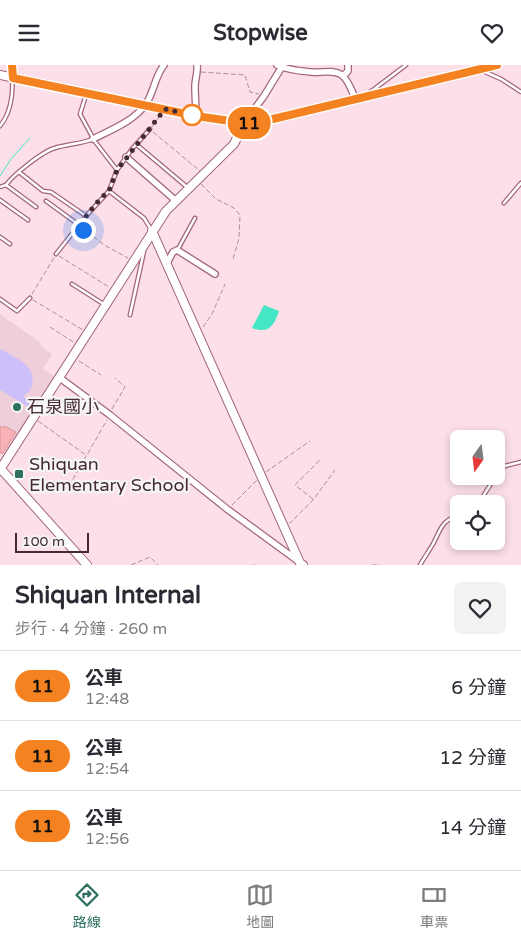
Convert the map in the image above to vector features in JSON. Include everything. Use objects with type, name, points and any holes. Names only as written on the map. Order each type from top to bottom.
[{"type":"street","points":[[93,139],[134,116],[146,105],[160,70],[164,65]]},
{"type":"street","points":[[343,76],[348,71],[348,65]]},
{"type":"street","points":[[0,75],[196,116],[244,123],[273,119],[366,95],[497,65]]},
{"type":"street","points":[[87,565],[0,469],[106,306],[152,231],[176,200],[234,144],[244,123],[264,96],[281,66],[313,73],[336,72],[343,76],[355,98]]},
{"type":"street","points":[[196,116],[194,84],[198,68]]},
{"type":"street","points":[[126,157],[176,200]]},
{"type":"street","points":[[152,231],[302,564]]},
{"type":"street","points":[[167,263],[173,252],[177,250],[214,274]]},
{"type":"street","points":[[60,378],[302,564]]},
{"type":"lane","points":[[0,126],[6,119],[12,101],[12,65]]},
{"type":"lane","points":[[366,95],[406,65]]},
{"type":"lane","points":[[479,70],[501,79],[521,92]]},
{"type":"lane","points":[[88,93],[80,114],[93,139],[117,170]]},
{"type":"lane","points":[[56,254],[86,216],[109,191],[117,170],[150,129]]},
{"type":"lane","points":[[0,187],[6,185],[19,172],[54,148],[93,139]]},
{"type":"lane","points":[[137,145],[188,188]]},
{"type":"lane","points":[[19,172],[43,191],[51,192],[86,216]]},
{"type":"lane","points":[[504,203],[521,183]]},
{"type":"lane","points":[[6,185],[36,207]]},
{"type":"lane","points":[[109,191],[144,218],[152,231]]},
{"type":"lane","points":[[0,200],[28,220]]},
{"type":"lane","points":[[46,201],[79,225]]},
{"type":"lane","points":[[177,250],[196,218]]},
{"type":"lane","points":[[0,237],[10,244]]},
{"type":"lane","points":[[130,315],[146,242]]},
{"type":"lane","points":[[72,284],[106,306]]},
{"type":"lane","points":[[0,299],[17,311],[30,298]]},
{"type":"lane","points":[[505,466],[521,462]]},
{"type":"lane","points":[[420,565],[434,542],[440,527],[450,518]]},
{"type":"path","points":[[198,68],[245,75],[250,91],[264,96]]},
{"type":"path","points":[[165,109],[150,129],[204,174]]},
{"type":"path","points":[[196,181],[216,199],[234,208],[240,215],[239,238],[233,259]]},
{"type":"path","points":[[79,225],[106,246],[134,261]]},
{"type":"path","points":[[88,333],[30,298],[56,254],[115,291]]},
{"type":"path","points":[[199,333],[212,314],[225,284]]},
{"type":"path","points":[[50,327],[80,346]]},
{"type":"path","points":[[73,357],[101,375]]},
{"type":"path","points":[[69,486],[124,387],[115,378]]},
{"type":"path","points":[[34,418],[87,455]]},
{"type":"path","points":[[313,500],[296,485],[320,460]]},
{"type":"path","points":[[284,527],[313,500],[336,470]]},
{"type":"path","points":[[131,565],[150,557],[158,565]]},
{"type":"path","points":[[372,565],[380,565]]},
{"type":"shaded area","points":[[264,305],[279,311],[273,325],[263,330],[252,328]]},
{"type":"shaded area","name":"石泉國小","points":[[0,314],[41,343],[41,346],[52,354],[43,369],[54,376],[16,438],[5,454],[2,455],[0,454]]},
{"type":"shaded area","points":[[0,349],[18,359],[31,372],[33,378],[31,387],[22,396],[33,403],[30,408],[0,390]]},
{"type":"building","points":[[0,426],[16,432],[3,453],[0,453]]},
{"type":"waterway","points":[[0,176],[11,159],[30,138]]},
{"type":"bus line","name":"11","points":[[12,65],[13,78],[196,116],[244,123],[273,119],[366,95],[497,65]]},
{"type":"place","name":"石泉國小","points":[[17,407]]},
{"type":"place","name":"Shiquan Elementary School","points":[[19,474]]},
{"type":"route","points":[[83,230],[79,225],[109,191],[117,170],[165,109],[196,116],[192,115]]}]
